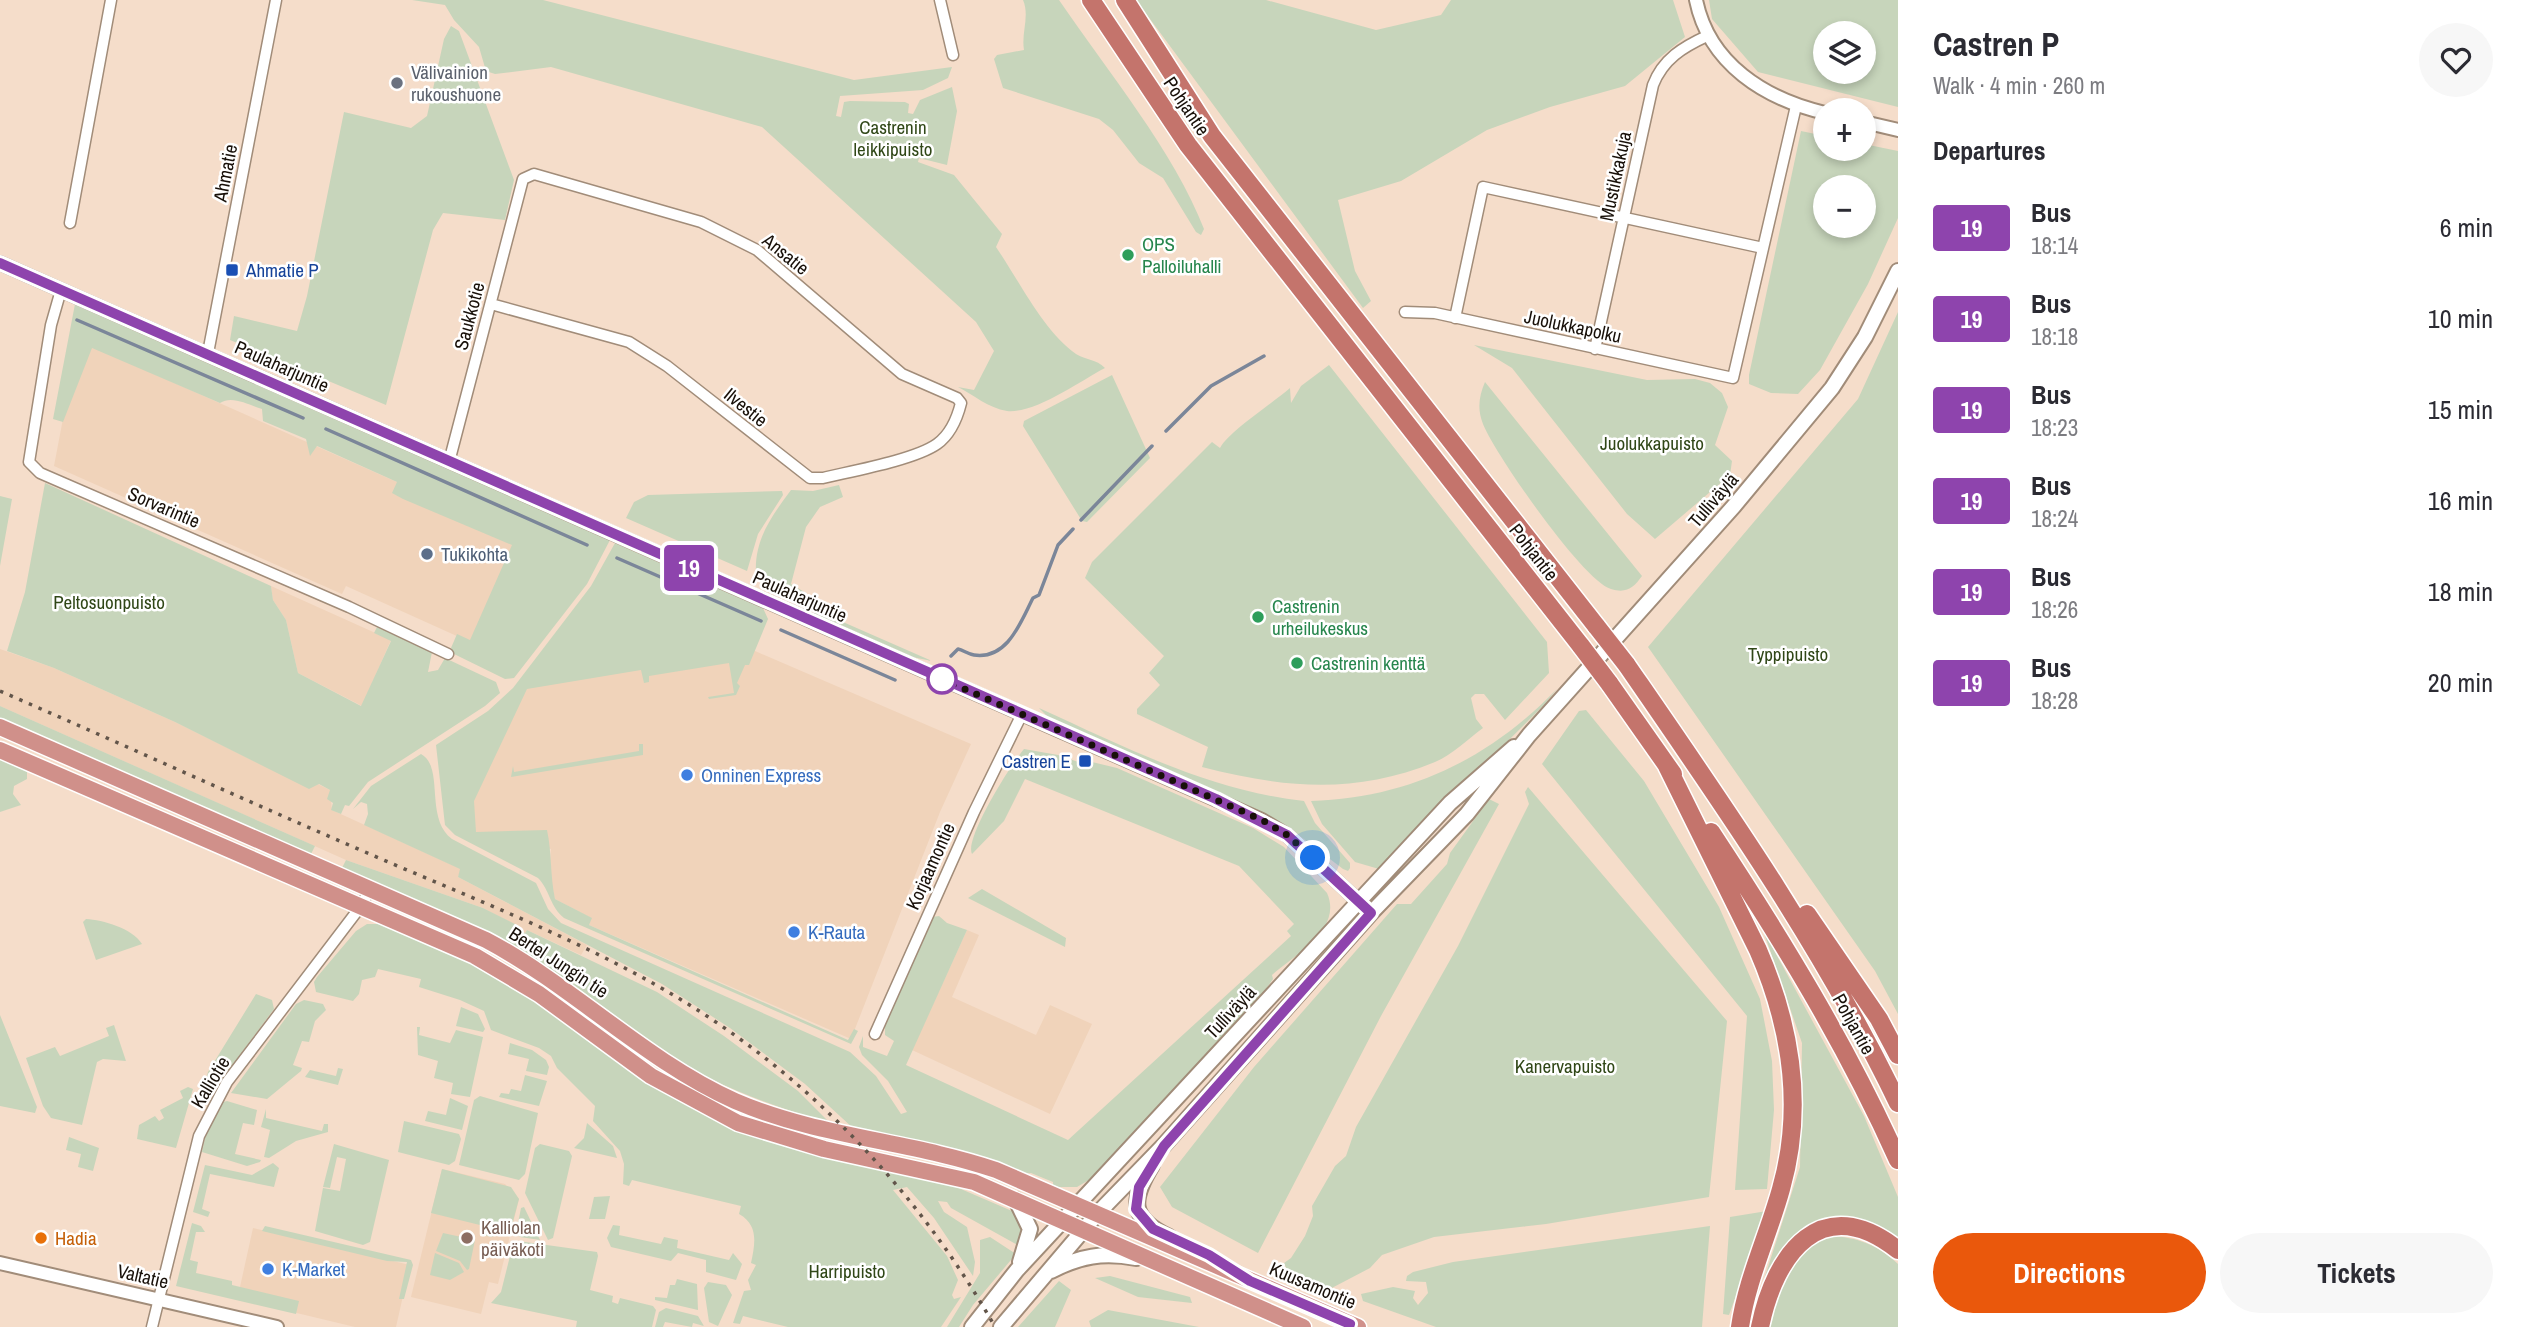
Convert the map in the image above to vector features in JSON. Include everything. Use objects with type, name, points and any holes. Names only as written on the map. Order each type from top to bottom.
[{"type":"highway","name":"Pohjantie","points":[[1091,0],[1188,145],[1581,646],[1667,766],[1782,940],[1844,1047],[1898,1160]]},
{"type":"highway","name":"Pohjantie","points":[[1125,0],[1212,136],[1626,664],[1805,930],[1863,1030],[1898,1103]]},
{"type":"highway","name":"Bertel Jungin tie","points":[[0,727],[518,957],[654,1054],[736,1101],[827,1130],[953,1156],[996,1170],[1097,1214]]},
{"type":"highway","name":"Bertel Jungin tie","points":[[0,750],[475,956],[509,974],[651,1076],[738,1123],[824,1149],[954,1176],[1016,1200],[1062,1222]]},
{"type":"highway","points":[[1686,751],[1815,924],[1879,1019],[1898,1055]]},
{"type":"highway","points":[[1667,766],[1771,980],[1791,1064],[1793,1108],[1786,1167],[1749,1283],[1740,1327]]},
{"type":"highway","name":"Kuusamontie","points":[[1097,1214],[1352,1326]]},
{"type":"highway","points":[[1062,1222],[1303,1327]]},
{"type":"highway","points":[[1760,1327],[1772,1284],[1783,1261],[1790,1250],[1810,1236],[1830,1228],[1850,1227],[1885,1240],[1898,1250]]},
{"type":"main road","name":"Tulliväylä","points":[[1001,1327],[1097,1214],[1164,1146],[1371,913],[1467,814],[1529,735],[1734,506],[1832,388],[1865,337],[1898,271]]},
{"type":"main road","name":"Tulliväylä","points":[[972,1327],[1017,1270],[1450,803],[1529,735]]},
{"type":"main road","points":[[1164,1146],[1139,1187],[1136,1209],[1144,1223],[1209,1255],[1250,1281]]},
{"type":"main road","points":[[1016,1200],[1030,1229],[1017,1270]]},
{"type":"main road","points":[[1047,1273],[1076,1259],[1094,1255],[1115,1254],[1148,1260]]},
{"type":"street","points":[[69,223],[111,0]]},
{"type":"street","name":"Ahmatie","points":[[208,353],[276,0]]},
{"type":"street","points":[[940,0],[953,55]]},
{"type":"street","points":[[1696,0],[1707,36],[1737,71],[1767,93],[1813,110]]},
{"type":"street","name":"Mustikkakuja","points":[[1595,349],[1658,71],[1682,48],[1707,36]]},
{"type":"street","points":[[1455,318],[1483,187],[1763,248],[1796,106]]},
{"type":"street","points":[[1876,125],[1898,130]]},
{"type":"street","name":"Ansatie","points":[[523,179],[534,174],[712,227],[757,250],[902,374],[957,398],[961,403]]},
{"type":"street","name":"Saukkotie","points":[[449,462],[523,179]]},
{"type":"street","name":"Juolukkapolku","points":[[1405,312],[1455,318],[1733,378],[1763,248]]},
{"type":"street","name":"Paulaharjuntie","points":[[0,263],[1262,820],[1287,835],[1371,913]]},
{"type":"street","name":"Sorvarintie","points":[[61,290],[51,324],[29,462],[40,473],[349,607],[448,654]]},
{"type":"street","name":"Ilvestie","points":[[491,304],[629,342],[667,366],[810,478],[823,478],[924,451],[947,435],[961,403]]},
{"type":"street","name":"Korjaamontie","points":[[875,1034],[969,821],[1022,714]]},
{"type":"street","name":"Kalliotie","points":[[152,1327],[199,1136],[227,1082],[361,906],[370,889]]},
{"type":"street","name":"Valtatie","points":[[0,1263],[277,1327]]},
{"type":"shaded area","points":[[78,340],[399,483],[513,545],[470,642],[346,586],[342,594],[54,466]]},
{"type":"shaded area","points":[[271,586],[391,640],[362,706],[298,673],[286,620],[273,600]]},
{"type":"shaded area","points":[[0,649],[54,668],[175,722],[309,788],[318,784],[330,790],[332,810],[461,869],[458,877],[587,945],[581,955],[527,930],[525,933],[517,930],[518,926],[483,908],[346,860],[0,706]]},
{"type":"shaded area","points":[[755,651],[971,744],[940,812],[851,1039],[589,925],[591,918],[555,899],[549,874],[551,849],[486,833],[456,831],[519,688]]},
{"type":"shaded area","points":[[967,930],[979,935],[952,997],[1036,1035],[1050,1005],[1092,1024],[1050,1114],[912,1050]]},
{"type":"shaded area","name":"Kalliolan päiväkoti","points":[[442,1169],[505,1184],[519,1199],[498,1284],[489,1282],[481,1314],[411,1297]]},
{"type":"shaded area","points":[[253,1228],[410,1265],[396,1327],[355,1327],[255,1303],[240,1287]]},
{"type":"green space","name":"Castrenin leikkipuisto","points":[[412,0],[543,0],[854,80],[952,67],[948,78],[923,90],[840,96],[836,116],[841,117],[844,102],[850,101],[905,102],[909,104],[908,113],[913,114],[920,100],[952,87],[957,111],[947,165],[919,158],[918,162],[954,175],[1002,234],[996,247],[1042,319],[1076,354],[1105,368],[1057,396],[1018,411],[1007,411],[987,404],[958,387],[974,390],[994,351],[976,322],[762,127],[551,67],[495,74],[486,71],[479,47],[454,20],[445,5]]},
{"type":"green space","points":[[1023,0],[1059,0],[1158,141],[1191,200],[1204,229],[1201,235],[1196,232],[1163,178],[1139,163],[1113,130],[1099,119],[1003,88],[994,59],[997,55],[1024,50],[1026,12]]},
{"type":"green space","points":[[1136,0],[1266,0],[1376,30],[1441,15],[1451,0],[1673,0],[1685,37],[1625,86],[1550,107],[1487,130],[1401,181],[1338,200],[1355,271],[1371,301],[1363,308]]},
{"type":"green space","points":[[1709,0],[1898,0],[1898,107],[1876,102],[1876,98],[1862,98],[1758,72],[1712,19]]},
{"type":"green space","points":[[451,26],[459,31],[514,180],[505,220],[443,213],[433,230],[386,405],[230,340],[234,316],[297,331],[307,296],[344,112],[411,128],[427,116],[444,39]]},
{"type":"green space","points":[[1801,131],[1813,134],[1813,161],[1876,161],[1876,146],[1898,151],[1898,218],[1868,284],[1820,370],[1798,394],[1771,393],[1749,384]]},
{"type":"green space","points":[[75,304],[610,540],[587,584],[514,678],[505,679],[454,654],[451,648],[457,634],[470,640],[512,545],[403,499],[392,493],[397,482],[317,446],[310,456],[306,439],[263,421],[262,409],[235,400],[220,403],[92,348],[63,422],[53,419]]},
{"type":"green space","name":"Typpipuisto","points":[[1898,312],[1898,1014],[1875,971],[1648,647],[1858,399]]},
{"type":"green space","name":"Juolukkapuisto","points":[[1474,345],[1647,380],[1695,379],[1710,383],[1722,393],[1728,407],[1715,445],[1732,461],[1730,475],[1655,539],[1627,514],[1512,368]]},
{"type":"green space","name":"Castrenin urheilukeskus","points":[[1329,365],[1547,642],[1549,673],[1505,720],[1484,694],[1475,694],[1471,698],[1476,719],[1483,728],[1441,759],[1405,773],[1348,784],[1319,785],[1262,780],[1202,767],[1208,747],[1137,714],[1137,709],[1160,685],[1149,673],[1164,656],[1085,578],[1092,562],[1212,442],[1220,448],[1242,425],[1290,388],[1291,403],[1301,386]]},
{"type":"green space","points":[[1112,375],[1150,458],[1087,522],[1082,521],[1023,426],[1024,421]]},
{"type":"green space","points":[[1485,382],[1642,576],[1633,586],[1626,590],[1617,590],[1598,581],[1541,515],[1504,461],[1483,424],[1480,403]]},
{"type":"green space","name":"Peltosuonpuisto","points":[[45,483],[271,586],[273,600],[286,620],[298,673],[361,706],[391,641],[374,633],[377,627],[432,652],[428,672],[438,670],[445,658],[496,682],[500,693],[485,706],[368,782],[349,806],[345,805],[341,814],[331,810],[333,803],[327,799],[330,790],[319,784],[309,789],[175,722],[54,668],[7,651],[25,592]]},
{"type":"green space","points":[[839,485],[843,497],[820,507],[806,527],[791,584],[806,593],[805,596],[756,574],[758,550],[765,529],[791,490],[813,491]]},
{"type":"green space","points":[[782,491],[783,495],[758,534],[747,571],[626,518],[634,502],[648,495]]},
{"type":"green space","points":[[0,496],[12,499],[0,566]]},
{"type":"green space","points":[[615,543],[763,608],[768,619],[749,665],[745,665],[737,683],[740,686],[736,695],[708,697],[734,693],[729,663],[649,676],[649,682],[644,683],[641,670],[527,689],[474,801],[476,832],[547,830],[555,899],[592,918],[589,925],[848,1040],[854,1029],[858,1031],[851,1044],[564,918],[538,878],[455,835],[445,825],[436,745],[488,711],[513,688],[591,586]]},
{"type":"green space","points":[[811,608],[932,661],[912,657],[814,614]]},
{"type":"green space","points":[[1557,689],[1379,869],[1355,862],[1322,824],[1311,801],[1381,792],[1414,783],[1445,770],[1504,736]]},
{"type":"green space","points":[[0,706],[315,846],[311,854],[0,718]]},
{"type":"green space","points":[[1039,708],[1136,752],[1201,777],[1234,787],[1304,801],[1315,823],[1350,863],[1350,868],[1348,871],[1343,869],[1288,827],[1259,811],[1048,717]]},
{"type":"green space","points":[[1586,710],[1644,781],[1719,907],[1760,999],[1772,1061],[1774,1110],[1767,1189],[1735,1190],[1747,1016],[1542,764],[1579,711]]},
{"type":"green space","points":[[639,744],[643,744],[643,755],[511,777],[513,766],[514,772],[639,751]]},
{"type":"green space","points":[[1024,749],[1058,755],[1090,766],[1092,762],[1117,768],[1253,828],[1284,847],[1327,893],[1330,906],[1329,918],[1314,940],[1272,975],[1273,979],[1258,1000],[1094,1177],[1077,1187],[1053,1187],[1053,1182],[1031,1173],[1024,1174],[956,1150],[854,1129],[805,1084],[730,1028],[662,984],[458,877],[460,869],[364,825],[368,814],[367,804],[361,802],[353,809],[371,786],[421,754],[432,770],[436,806],[444,830],[452,839],[536,883],[548,909],[561,923],[850,1052],[876,1076],[901,1114],[907,1112],[888,1081],[862,1055],[859,1047],[863,1036],[863,1047],[887,1056],[894,1041],[885,1035],[885,1025],[932,917],[939,916],[947,923],[967,930],[906,1065],[1068,1140],[1291,936],[1287,931],[1294,924],[1239,866],[1025,779],[1004,821],[972,854],[971,846],[982,818]]},
{"type":"green space","points":[[0,757],[20,765],[27,772],[27,779],[14,786],[13,794],[21,805],[0,812]]},
{"type":"green space","name":"Kanervapuisto","points":[[1528,787],[1727,1021],[1709,1197],[1546,1224],[1434,1237],[1382,1255],[1370,1268],[1328,1290],[1288,1272],[1284,1263],[1291,1258],[1305,1236],[1313,1216],[1312,1206],[1335,1166],[1346,1156],[1356,1127],[1458,946],[1529,804],[1525,792]]},
{"type":"green space","points":[[1489,799],[1499,804],[1381,1016],[1258,1253],[1172,1207],[1160,1187],[1254,1067],[1397,904],[1411,904],[1447,864],[1450,853]]},
{"type":"green space","points":[[346,860],[483,908],[519,926],[518,930],[525,933],[527,930],[657,992],[724,1036],[798,1091],[830,1123],[763,1101],[700,1073],[646,1040],[552,971],[475,929],[342,868]]},
{"type":"green space","points":[[982,889],[1066,938],[1065,947],[968,898]]},
{"type":"green space","points":[[86,919],[124,929],[142,944],[96,960],[83,922]]},
{"type":"green space","name":"Harripuisto","points":[[367,924],[383,924],[476,964],[530,996],[650,1082],[722,1122],[954,1186],[1012,1211],[1024,1228],[1021,1247],[951,1208],[947,1202],[938,1201],[944,1212],[967,1227],[975,1262],[973,1276],[934,1218],[907,1187],[893,1190],[947,1256],[958,1280],[952,1295],[954,1299],[961,1297],[941,1327],[788,1327],[743,1316],[740,1324],[733,1323],[744,1291],[751,1290],[748,1280],[756,1265],[751,1263],[753,1229],[739,1214],[741,1206],[632,1180],[629,1186],[623,1184],[624,1164],[620,1151],[593,1121],[595,1106],[557,1068],[551,1056],[539,1048],[491,1030],[484,1011],[419,987],[421,979],[378,969],[375,977],[362,980],[359,994],[353,1001],[316,992],[314,982],[317,977],[356,931]]},
{"type":"green space","points":[[1763,930],[1864,1116],[1898,1197],[1898,1241],[1853,1217],[1834,1218],[1818,1224],[1781,1254],[1760,1292],[1800,1167],[1802,1043]]},
{"type":"green space","points":[[256,994],[272,1000],[274,1009],[216,1085],[206,1079],[208,1072]]},
{"type":"green space","points":[[304,1000],[323,1004],[326,1010],[315,1021],[309,1042],[302,1041],[293,1065],[302,1068],[301,1071],[267,1099],[231,1093],[296,1004]]},
{"type":"green space","points":[[461,1007],[478,1014],[485,1029],[483,1032],[456,1026]]},
{"type":"green space","points":[[0,1015],[37,1107],[35,1113],[0,1106]]},
{"type":"green space","points":[[114,1025],[126,1061],[103,1059],[97,1062],[82,1125],[51,1118],[43,1106],[26,1058],[55,1047],[60,1056],[109,1036],[106,1028]]},
{"type":"green space","points":[[417,1027],[420,1027],[419,1035],[450,1043],[456,1030],[483,1037],[470,1097],[451,1094],[453,1083],[434,1078],[438,1061],[418,1055]]},
{"type":"green space","points":[[510,1043],[532,1050],[546,1060],[549,1067],[547,1075],[526,1071],[529,1059],[508,1054]]},
{"type":"green space","points":[[338,1068],[343,1069],[338,1085],[305,1077],[310,1070],[336,1076]]},
{"type":"green space","points":[[525,1075],[547,1081],[539,1106],[499,1097],[501,1093],[509,1094],[511,1089],[521,1091]]},
{"type":"green space","points":[[188,1087],[193,1089],[176,1148],[137,1139],[139,1125],[155,1116],[159,1121],[164,1118],[160,1110],[183,1098],[180,1091]]},
{"type":"green space","points":[[480,1096],[538,1113],[525,1174],[519,1180],[459,1165],[474,1100]]},
{"type":"green space","points":[[450,1098],[468,1106],[462,1130],[425,1121],[428,1111],[446,1115]]},
{"type":"green space","points":[[227,1101],[257,1110],[254,1125],[243,1123],[235,1154],[261,1160],[260,1162],[247,1166],[202,1152],[206,1134],[220,1103]]},
{"type":"green space","points":[[266,1109],[266,1118],[322,1131],[324,1124],[328,1124],[328,1132],[296,1141],[269,1158],[264,1157],[270,1130],[261,1127]]},
{"type":"green space","points":[[404,1121],[459,1134],[461,1139],[455,1161],[449,1165],[398,1152]]},
{"type":"green space","points":[[587,1123],[613,1146],[617,1158],[574,1148],[584,1138]]},
{"type":"green space","points":[[69,1137],[99,1148],[93,1171],[78,1167],[81,1154],[66,1150]]},
{"type":"green space","points":[[334,1144],[389,1160],[370,1242],[363,1245],[315,1231],[323,1188],[340,1191],[346,1159],[337,1157],[330,1188],[323,1187]]},
{"type":"green space","points":[[540,1144],[569,1151],[572,1156],[553,1238],[548,1240],[525,1193],[535,1148]]},
{"type":"green space","points":[[273,1163],[279,1168],[274,1187],[210,1174],[202,1209],[210,1212],[208,1217],[193,1212],[205,1165],[252,1175]]},
{"type":"green space","points":[[442,1169],[511,1187],[519,1199],[512,1225],[504,1223],[502,1229],[492,1237],[482,1235],[484,1226],[431,1213]]},
{"type":"green space","points":[[610,1196],[605,1219],[589,1219],[594,1197]]},
{"type":"green space","points":[[524,1207],[540,1240],[520,1237],[516,1233],[521,1208]]},
{"type":"green space","points":[[1767,1211],[1729,1315],[1723,1314],[1730,1217]]},
{"type":"green space","points":[[192,1223],[201,1226],[205,1232],[196,1232],[190,1260],[198,1262],[196,1273],[232,1281],[232,1285],[299,1301],[296,1314],[176,1286]]},
{"type":"green space","points":[[613,1225],[620,1226],[619,1235],[661,1244],[664,1237],[678,1240],[677,1248],[729,1260],[733,1253],[742,1264],[736,1280],[706,1272],[706,1260],[678,1253],[671,1261],[611,1247],[607,1238]]},
{"type":"green space","points":[[265,1226],[411,1260],[413,1265],[404,1299],[399,1299],[407,1262],[387,1261],[262,1231]]},
{"type":"green space","points":[[1710,1226],[1702,1327],[1436,1327],[1363,1301],[1361,1294],[1393,1287],[1415,1291],[1413,1298],[1418,1305],[1428,1293],[1426,1282],[1406,1281],[1407,1276],[1413,1272],[1453,1262]]},
{"type":"green space","points":[[443,1233],[475,1240],[469,1269],[460,1261],[436,1251]]},
{"type":"green space","points":[[1830,1236],[1867,1243],[1898,1264],[1898,1327],[1768,1327],[1781,1284],[1794,1261],[1803,1251]]},
{"type":"green space","points":[[990,1237],[1016,1254],[973,1305],[959,1327],[947,1327],[980,1273],[980,1240]]},
{"type":"green space","points":[[518,1241],[597,1252],[590,1290],[613,1296],[612,1302],[618,1304],[620,1298],[653,1306],[656,1310],[652,1327],[576,1327],[577,1321],[491,1303],[501,1292],[513,1244]]},
{"type":"green space","points":[[435,1253],[459,1263],[464,1272],[450,1280],[430,1275]]},
{"type":"green space","points":[[1110,1276],[1190,1297],[1192,1303],[1138,1297],[1095,1278]]},
{"type":"green space","points":[[677,1279],[697,1284],[698,1310],[655,1300],[655,1297],[667,1298],[670,1285],[675,1285]]},
{"type":"green space","points":[[1059,1281],[1071,1290],[1055,1327],[1018,1327]]},
{"type":"green space","points":[[708,1282],[726,1285],[732,1295],[718,1326],[709,1322],[704,1288]]},
{"type":"green space","points":[[666,1308],[698,1316],[704,1326],[693,1323],[692,1327],[665,1322],[663,1327],[655,1327],[659,1312]]},
{"type":"green space","points":[[1108,1310],[1199,1327],[1091,1327],[1089,1321]]},
{"type":"waterway","points":[[77,320],[303,418]]},
{"type":"waterway","points":[[1166,431],[1211,386],[1264,356]]},
{"type":"waterway","points":[[326,429],[587,545]]},
{"type":"waterway","points":[[1081,520],[1152,446]]},
{"type":"waterway","points":[[951,656],[958,649],[974,655],[986,655],[996,651],[1012,637],[1033,598],[1039,595],[1058,545],[1073,529]]},
{"type":"waterway","points":[[617,558],[761,621]]},
{"type":"waterway","points":[[781,630],[895,680]]},
{"type":"railway","points":[[0,691],[556,934],[663,989],[714,1021],[808,1094],[852,1136],[929,1226],[995,1327]]},
{"type":"bus line","name":"19","points":[[0,263],[196,348],[550,508],[1216,799],[1287,835],[1371,913],[1164,1146],[1139,1187],[1136,1209],[1144,1223],[1153,1229],[1209,1255],[1250,1281],[1350,1324],[1349,1327]]},
{"type":"place","name":"Välivainion rukoushuone","points":[[397,83]]},
{"type":"place","name":"OPS Palloiluhalli","points":[[1128,255]]},
{"type":"place","name":"Ahmatie P","points":[[232,270]]},
{"type":"place","name":"Tukikohta","points":[[427,554]]},
{"type":"place","name":"Castrenin urheilukeskus","points":[[1258,617]]},
{"type":"place","name":"Castrenin kenttä","points":[[1297,663]]},
{"type":"place","name":"Castren E","points":[[1085,761]]},
{"type":"place","name":"Onninen Express","points":[[687,775]]},
{"type":"place","name":"K-Rauta","points":[[794,932]]},
{"type":"place","name":"Hadia","points":[[41,1238]]},
{"type":"place","name":"Kalliolan päiväkoti","points":[[467,1238]]},
{"type":"place","name":"K-Market","points":[[268,1269]]},
{"type":"route","points":[[942,679],[940,678],[1262,820],[1287,835],[1313,858]]}]
